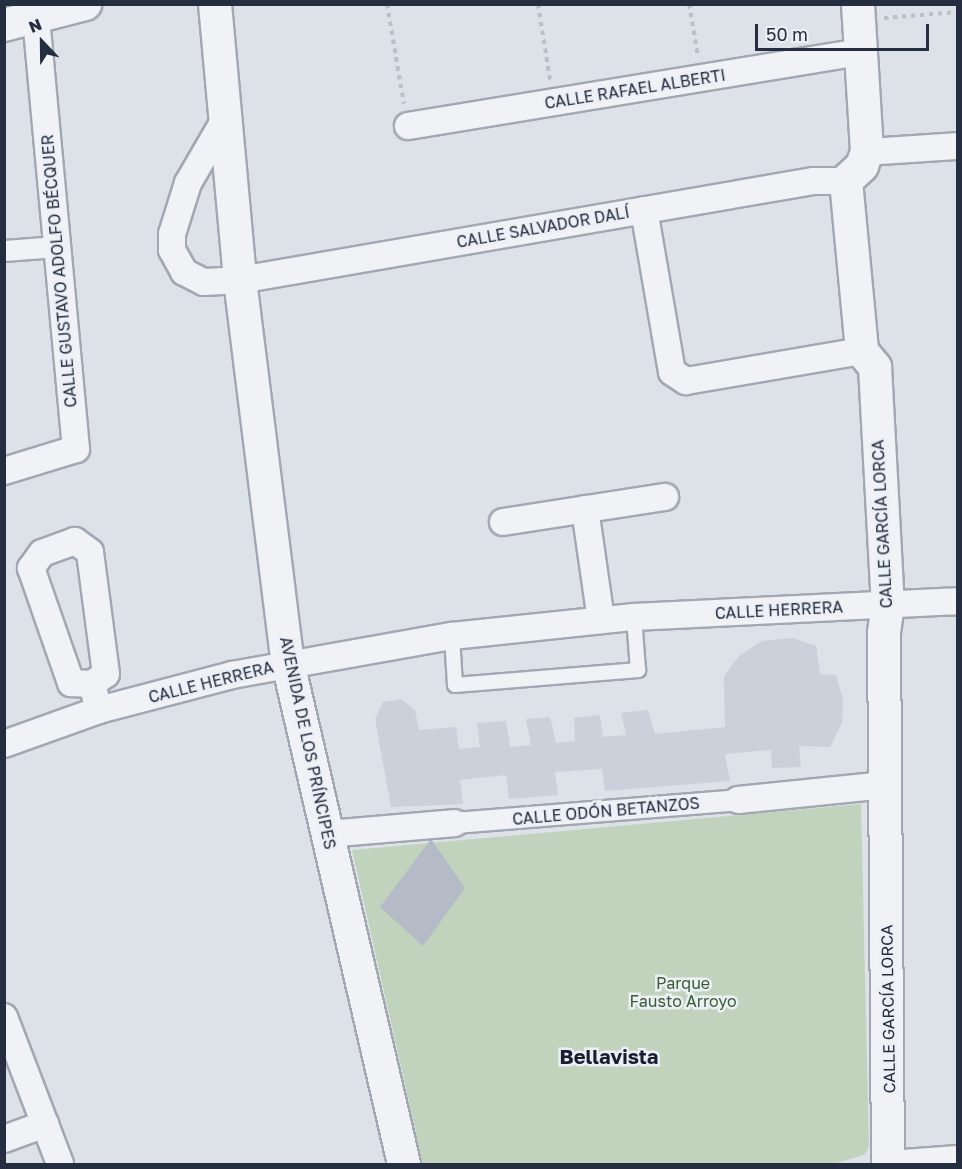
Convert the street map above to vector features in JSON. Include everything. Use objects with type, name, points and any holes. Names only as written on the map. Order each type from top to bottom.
[{"type":"street","points":[[4,25],[85,4]]},
{"type":"street","name":"AVENIDA DE LOS PRÍNCIPES","points":[[214,4],[240,280],[288,663],[404,1164]]},
{"type":"street","points":[[846,181],[862,166],[867,152],[859,12]]},
{"type":"street","name":"CALLE GUSTAVO ADOLFO BÉCQUER","points":[[4,471],[76,449],[36,17]]},
{"type":"street","name":"CALLE RAFAEL ALBERTI","points":[[408,126],[861,52]]},
{"type":"street","points":[[224,121],[188,183],[176,214],[172,250],[184,272],[204,282],[240,280]]},
{"type":"street","points":[[867,152],[957,146]]},
{"type":"street","name":"CALLE SALVADOR DALÍ","points":[[240,280],[813,181],[846,181]]},
{"type":"street","name":"CALLE GARCÍA LORCA","points":[[846,181],[862,351],[874,367],[888,604],[885,785],[889,1164]]},
{"type":"street","points":[[644,210],[672,372],[686,381],[862,351]]},
{"type":"street","points":[[4,251],[57,247]]},
{"type":"street","points":[[502,522],[665,497]]},
{"type":"street","points":[[585,509],[601,620]]},
{"type":"street","points":[[75,541],[90,552],[106,674],[92,684],[71,683],[32,568],[42,554],[75,541]]},
{"type":"street","name":"CALLE HERRERA","points":[[4,744],[99,710],[288,663],[452,636],[634,617],[957,601]]},
{"type":"street","points":[[92,684],[99,710]]},
{"type":"street","name":"CALLE ODÓN BETANZOS","points":[[327,834],[738,800],[885,785]]},
{"type":"street","points":[[4,1017],[60,1164]]},
{"type":"street","points":[[4,1139],[45,1124]]},
{"type":"street","points":[[889,1164],[957,1159]]},
{"type":"lane","points":[[452,636],[455,685],[638,670],[634,617]]},
{"type":"path","points":[[387,4],[408,126]]},
{"type":"path","points":[[538,4],[554,102]]},
{"type":"path","points":[[689,4],[701,78]]},
{"type":"path","points":[[859,12],[957,12]]},
{"type":"shaded area","points":[[792,638],[816,646],[820,674],[836,675],[843,700],[842,723],[830,747],[799,746],[801,767],[772,768],[771,750],[725,754],[730,781],[605,791],[602,769],[555,772],[558,795],[509,799],[506,775],[460,780],[463,804],[391,807],[375,719],[383,702],[401,699],[415,710],[419,730],[456,727],[459,749],[480,747],[477,723],[506,721],[510,747],[531,745],[526,719],[550,717],[556,743],[575,741],[574,718],[600,715],[603,737],[626,735],[621,713],[648,710],[655,734],[725,727],[724,676],[740,655],[762,641]]},
{"type":"green space","name":"Parque Fausto Arroyo","points":[[861,804],[869,1147],[864,1155],[833,1164],[423,1164],[352,850]]},
{"type":"building","points":[[431,839],[465,888],[423,946],[380,907]]},
{"type":"district","name":"Bellavista","points":[[609,1056]]}]
